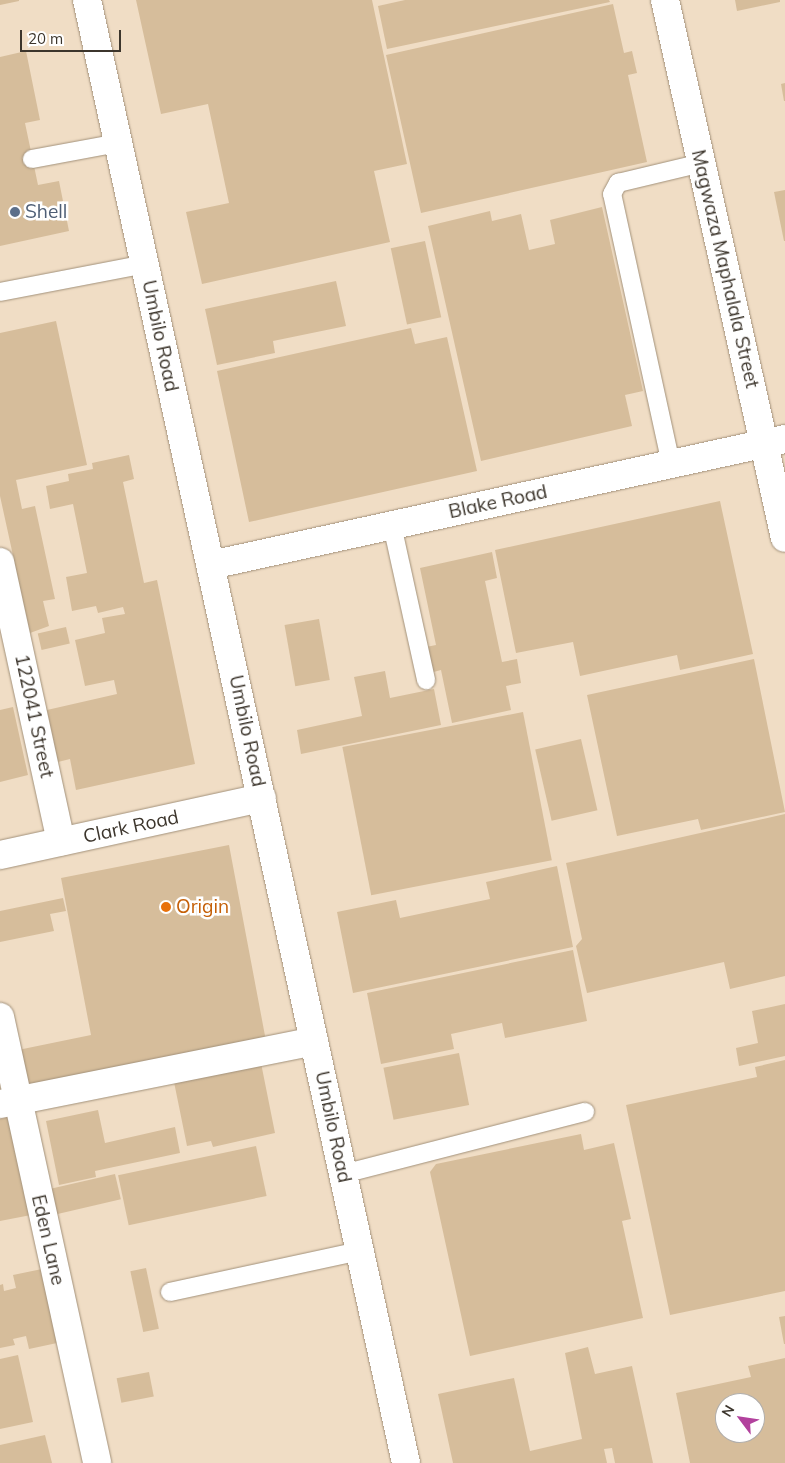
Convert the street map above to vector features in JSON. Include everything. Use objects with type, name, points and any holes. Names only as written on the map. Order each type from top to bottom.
[{"type":"street","name":"Umbilo Road","points":[[87,0],[406,1463]]},
{"type":"street","name":"Magwaza Maphalala Street","points":[[665,0],[701,163],[774,441],[785,538]]},
{"type":"street","name":"Blake Road","points":[[211,565],[774,441]]},
{"type":"street","name":"122041 Street","points":[[0,562],[61,841]]},
{"type":"street","name":"Clark Road","points":[[0,855],[262,798]]},
{"type":"street","name":"Eden Lane","points":[[0,1017],[8,1102],[97,1463]]},
{"type":"street","points":[[8,1102],[314,1041]]},
{"type":"lane","points":[[32,159],[118,143]]},
{"type":"lane","points":[[671,464],[612,194],[618,183],[701,163]]},
{"type":"lane","points":[[0,292],[145,264]]},
{"type":"lane","points":[[392,525],[426,680]]},
{"type":"lane","points":[[343,1174],[585,1112]]},
{"type":"lane","points":[[170,1292],[360,1251]]},
{"type":"building","points":[[0,0],[19,0],[19,1],[0,5]]},
{"type":"building","points":[[136,0],[372,0],[407,164],[374,171],[390,242],[202,284],[186,212],[229,203],[208,104],[161,114]]},
{"type":"building","points":[[405,0],[609,0],[610,2],[387,49],[378,6]]},
{"type":"building","points":[[735,0],[780,0],[780,2],[737,11]]},
{"type":"building","points":[[613,4],[624,53],[632,51],[637,73],[628,75],[647,162],[421,213],[386,55]]},
{"type":"building","points":[[26,51],[40,120],[25,123],[38,185],[59,181],[69,231],[0,246],[0,57]]},
{"type":"building","points":[[785,83],[785,101],[784,101],[781,84]]},
{"type":"building","points":[[785,190],[785,241],[784,241],[774,192]]},
{"type":"building","points":[[602,207],[643,391],[625,395],[632,426],[481,461],[428,226],[490,211],[492,221],[521,214],[529,250],[555,244],[550,220]]},
{"type":"building","points":[[425,241],[441,317],[407,325],[391,248]]},
{"type":"building","points":[[336,281],[346,326],[273,341],[275,353],[217,365],[205,309]]},
{"type":"building","points":[[56,321],[87,465],[16,480],[22,509],[35,506],[55,599],[43,601],[49,626],[30,633],[0,496],[0,333]]},
{"type":"building","points":[[411,328],[415,344],[447,337],[477,471],[249,522],[217,371]]},
{"type":"building","points":[[129,455],[134,479],[123,482],[144,583],[157,580],[195,764],[76,790],[70,759],[58,762],[47,710],[117,694],[114,680],[85,686],[75,640],[105,633],[102,618],[125,614],[123,607],[98,613],[96,606],[72,611],[66,577],[87,573],[73,504],[50,509],[46,486],[69,481],[68,474],[93,469],[92,463]]},
{"type":"building","points":[[720,501],[753,654],[680,670],[677,655],[580,676],[573,642],[516,653],[495,550]]},
{"type":"building","points":[[492,552],[497,578],[485,581],[502,662],[517,659],[521,683],[506,686],[511,710],[452,723],[441,670],[426,674],[421,648],[436,645],[420,568]]},
{"type":"building","points":[[319,619],[330,680],[295,686],[285,625]]},
{"type":"building","points":[[66,627],[70,644],[42,650],[38,634]]},
{"type":"building","points":[[754,659],[785,812],[701,830],[698,819],[617,836],[587,695]]},
{"type":"building","points":[[385,671],[390,698],[434,689],[441,725],[301,754],[297,730],[362,716],[354,677]]},
{"type":"building","points":[[13,707],[28,775],[0,782],[0,710]]},
{"type":"building","points":[[523,712],[552,860],[371,895],[342,747]]},
{"type":"building","points":[[581,739],[597,810],[552,821],[535,750]]},
{"type":"building","points":[[785,814],[785,976],[730,989],[724,962],[587,993],[576,946],[582,939],[566,863]]},
{"type":"building","points":[[229,845],[266,1041],[25,1089],[18,1050],[91,1035],[61,878]]},
{"type":"building","points":[[557,866],[573,947],[353,993],[337,912],[396,900],[400,918],[490,899],[486,882]]},
{"type":"building","points":[[63,898],[66,911],[50,914],[54,931],[0,942],[0,911]]},
{"type":"building","points":[[573,950],[587,1021],[505,1038],[502,1023],[451,1034],[454,1049],[381,1064],[367,993]]},
{"type":"building","points":[[785,1004],[785,1056],[739,1066],[736,1048],[758,1043],[752,1011]]},
{"type":"building","points":[[459,1053],[469,1105],[394,1120],[383,1068]]},
{"type":"building","points":[[785,1060],[785,1291],[670,1315],[626,1105],[757,1077],[755,1067]]},
{"type":"building","points":[[261,1063],[275,1133],[213,1147],[211,1141],[187,1146],[174,1082]]},
{"type":"building","points":[[98,1110],[105,1143],[175,1127],[180,1153],[95,1171],[96,1177],[59,1185],[46,1121]]},
{"type":"building","points":[[10,1117],[31,1215],[0,1221],[0,1119]]},
{"type":"building","points":[[581,1134],[584,1150],[614,1143],[631,1219],[622,1221],[643,1318],[470,1356],[430,1172],[436,1164]]},
{"type":"building","points":[[256,1146],[267,1196],[129,1225],[118,1175]]},
{"type":"building","points":[[115,1174],[121,1199],[57,1214],[51,1189]]},
{"type":"building","points":[[146,1268],[159,1329],[143,1332],[130,1271]]},
{"type":"building","points":[[42,1269],[57,1343],[29,1349],[26,1336],[13,1339],[15,1345],[0,1348],[0,1285],[3,1284],[4,1291],[16,1288],[13,1275]]},
{"type":"building","points":[[785,1316],[785,1344],[784,1344],[779,1317]]},
{"type":"building","points":[[588,1347],[595,1374],[632,1366],[653,1463],[615,1463],[612,1448],[604,1449],[607,1463],[453,1463],[438,1394],[514,1378],[530,1451],[582,1439],[565,1353]]},
{"type":"building","points":[[18,1355],[33,1422],[0,1429],[0,1359]]},
{"type":"building","points":[[785,1358],[785,1463],[690,1463],[676,1393],[751,1377],[748,1366]]},
{"type":"building","points":[[149,1372],[154,1397],[121,1403],[117,1378]]},
{"type":"building","points":[[45,1435],[52,1463],[0,1463],[0,1445]]},
{"type":"place","name":"Shell","points":[[15,212]]},
{"type":"place","name":"Origin","points":[[166,907]]}]
